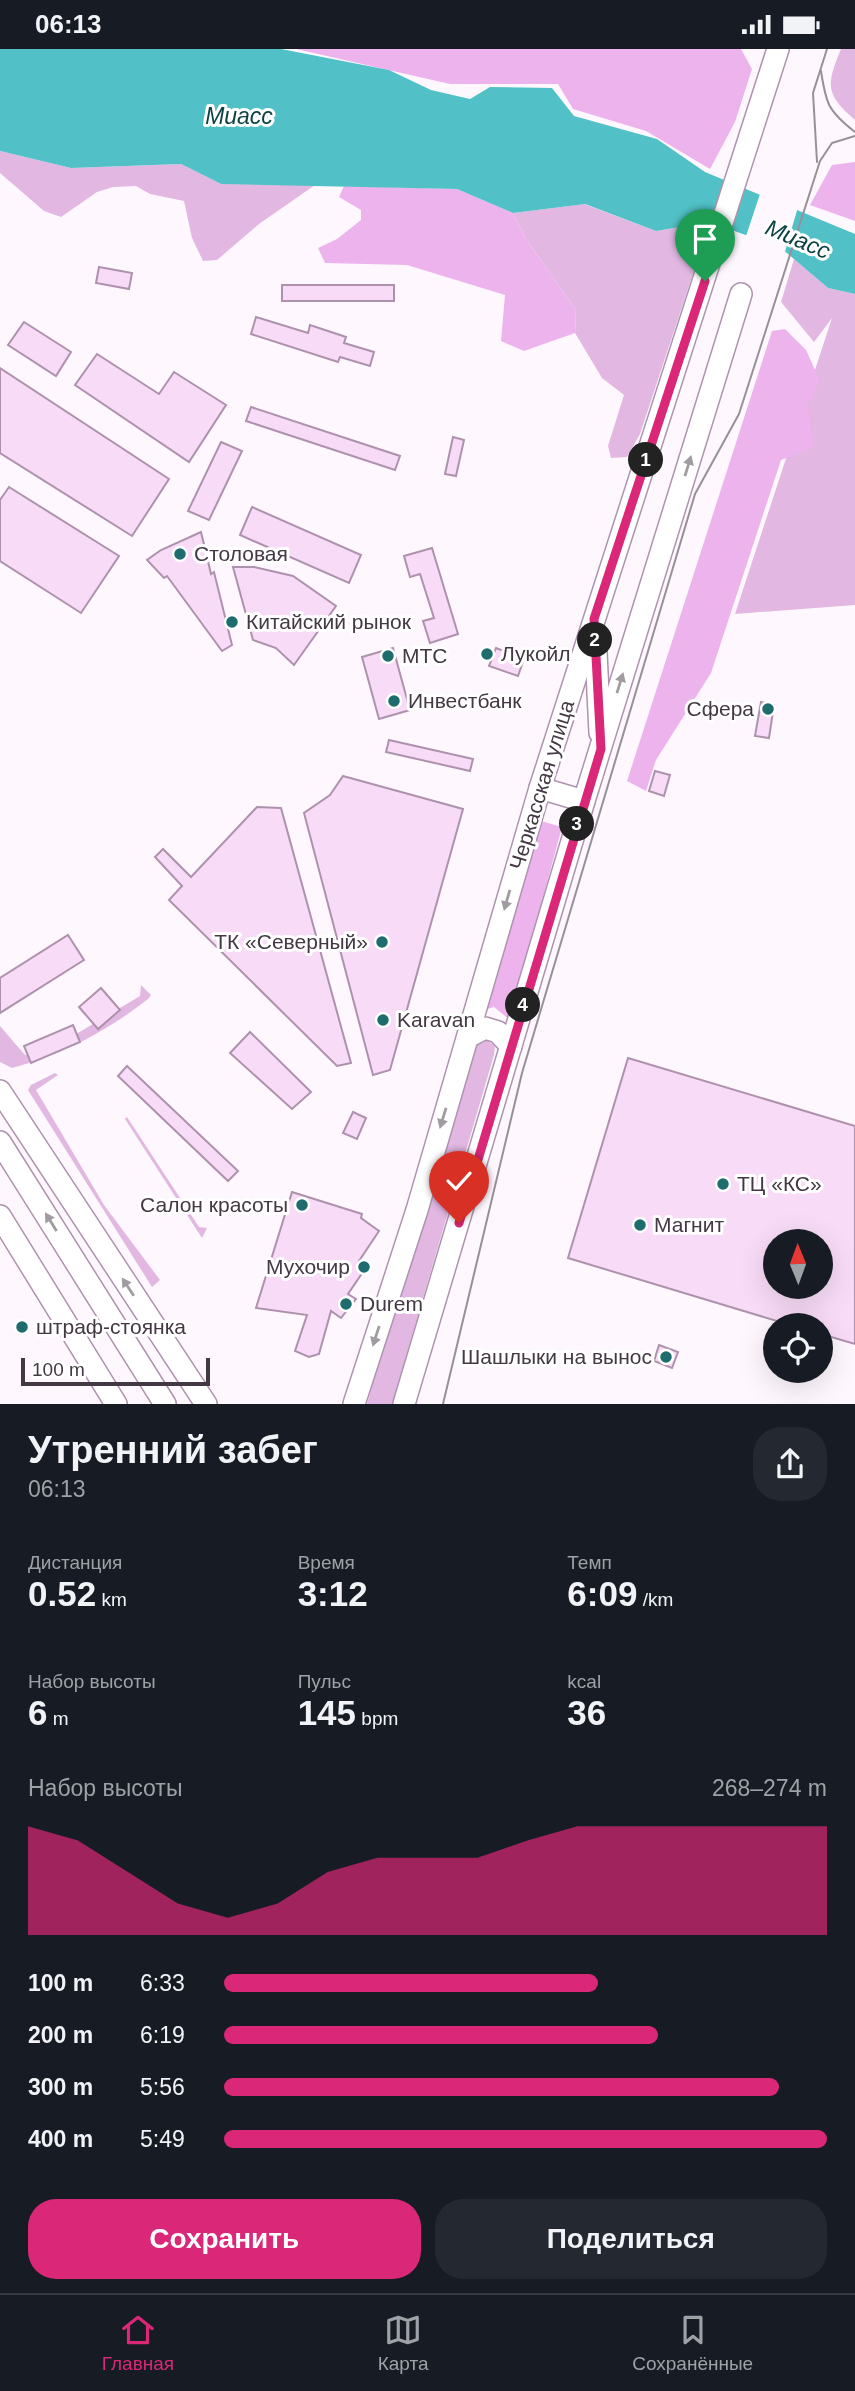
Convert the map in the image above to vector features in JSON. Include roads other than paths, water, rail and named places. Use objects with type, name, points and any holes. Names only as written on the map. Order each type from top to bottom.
[{"type":"main road","name":"Черкасская улица","points":[[354,1404],[417,1210],[540,788],[778,49]]},
{"type":"main road","points":[[404,1404],[584,801],[741,294]]},
{"type":"main road","points":[[594,619],[601,749]]},
{"type":"main road","points":[[540,788],[584,801]]},
{"type":"main road","points":[[468,1037],[485,1028],[498,1032],[511,1046]]},
{"type":"main road","points":[[0,1091],[206,1404]]},
{"type":"main road","points":[[0,1142],[165,1404]]},
{"type":"main road","points":[[0,1216],[116,1404]]},
{"type":"water","name":"Миасс","points":[[0,49],[281,49],[389,70],[431,90],[470,99],[490,87],[552,88],[574,116],[657,139],[705,172],[855,234],[855,294],[828,288],[781,248],[710,222],[656,231],[585,204],[513,213],[457,189],[221,184],[181,164],[71,168],[0,151]]},
{"type":"tram line","points":[[817,162],[813,93],[827,49]]},
{"type":"tram line","points":[[821,71],[830,106],[855,132]]},
{"type":"tram line","points":[[443,1404],[522,1073],[695,494],[739,414],[820,161],[832,143],[855,136]]},
{"type":"place","name":"Столовая","points":[[180,554]]},
{"type":"place","name":"Китайский рынок","points":[[232,622]]},
{"type":"place","name":"Лукойл","points":[[487,654]]},
{"type":"place","name":"МТС","points":[[388,656]]},
{"type":"place","name":"Инвестбанк","points":[[394,701]]},
{"type":"place","name":"Сфера","points":[[768,709]]},
{"type":"place","name":"ТК «Северный»","points":[[382,942]]},
{"type":"place","name":"Karavan","points":[[383,1020]]},
{"type":"place","name":"ТЦ «КС»","points":[[723,1184]]},
{"type":"place","name":"Салон красоты","points":[[302,1205]]},
{"type":"place","name":"Магнит","points":[[640,1225]]},
{"type":"place","name":"Мухочир","points":[[364,1267]]},
{"type":"place","name":"Durem","points":[[346,1304]]},
{"type":"place","name":"штраф-стоянка","points":[[22,1327]]},
{"type":"place","name":"Шашлыки на вынос","points":[[666,1357]]}]
